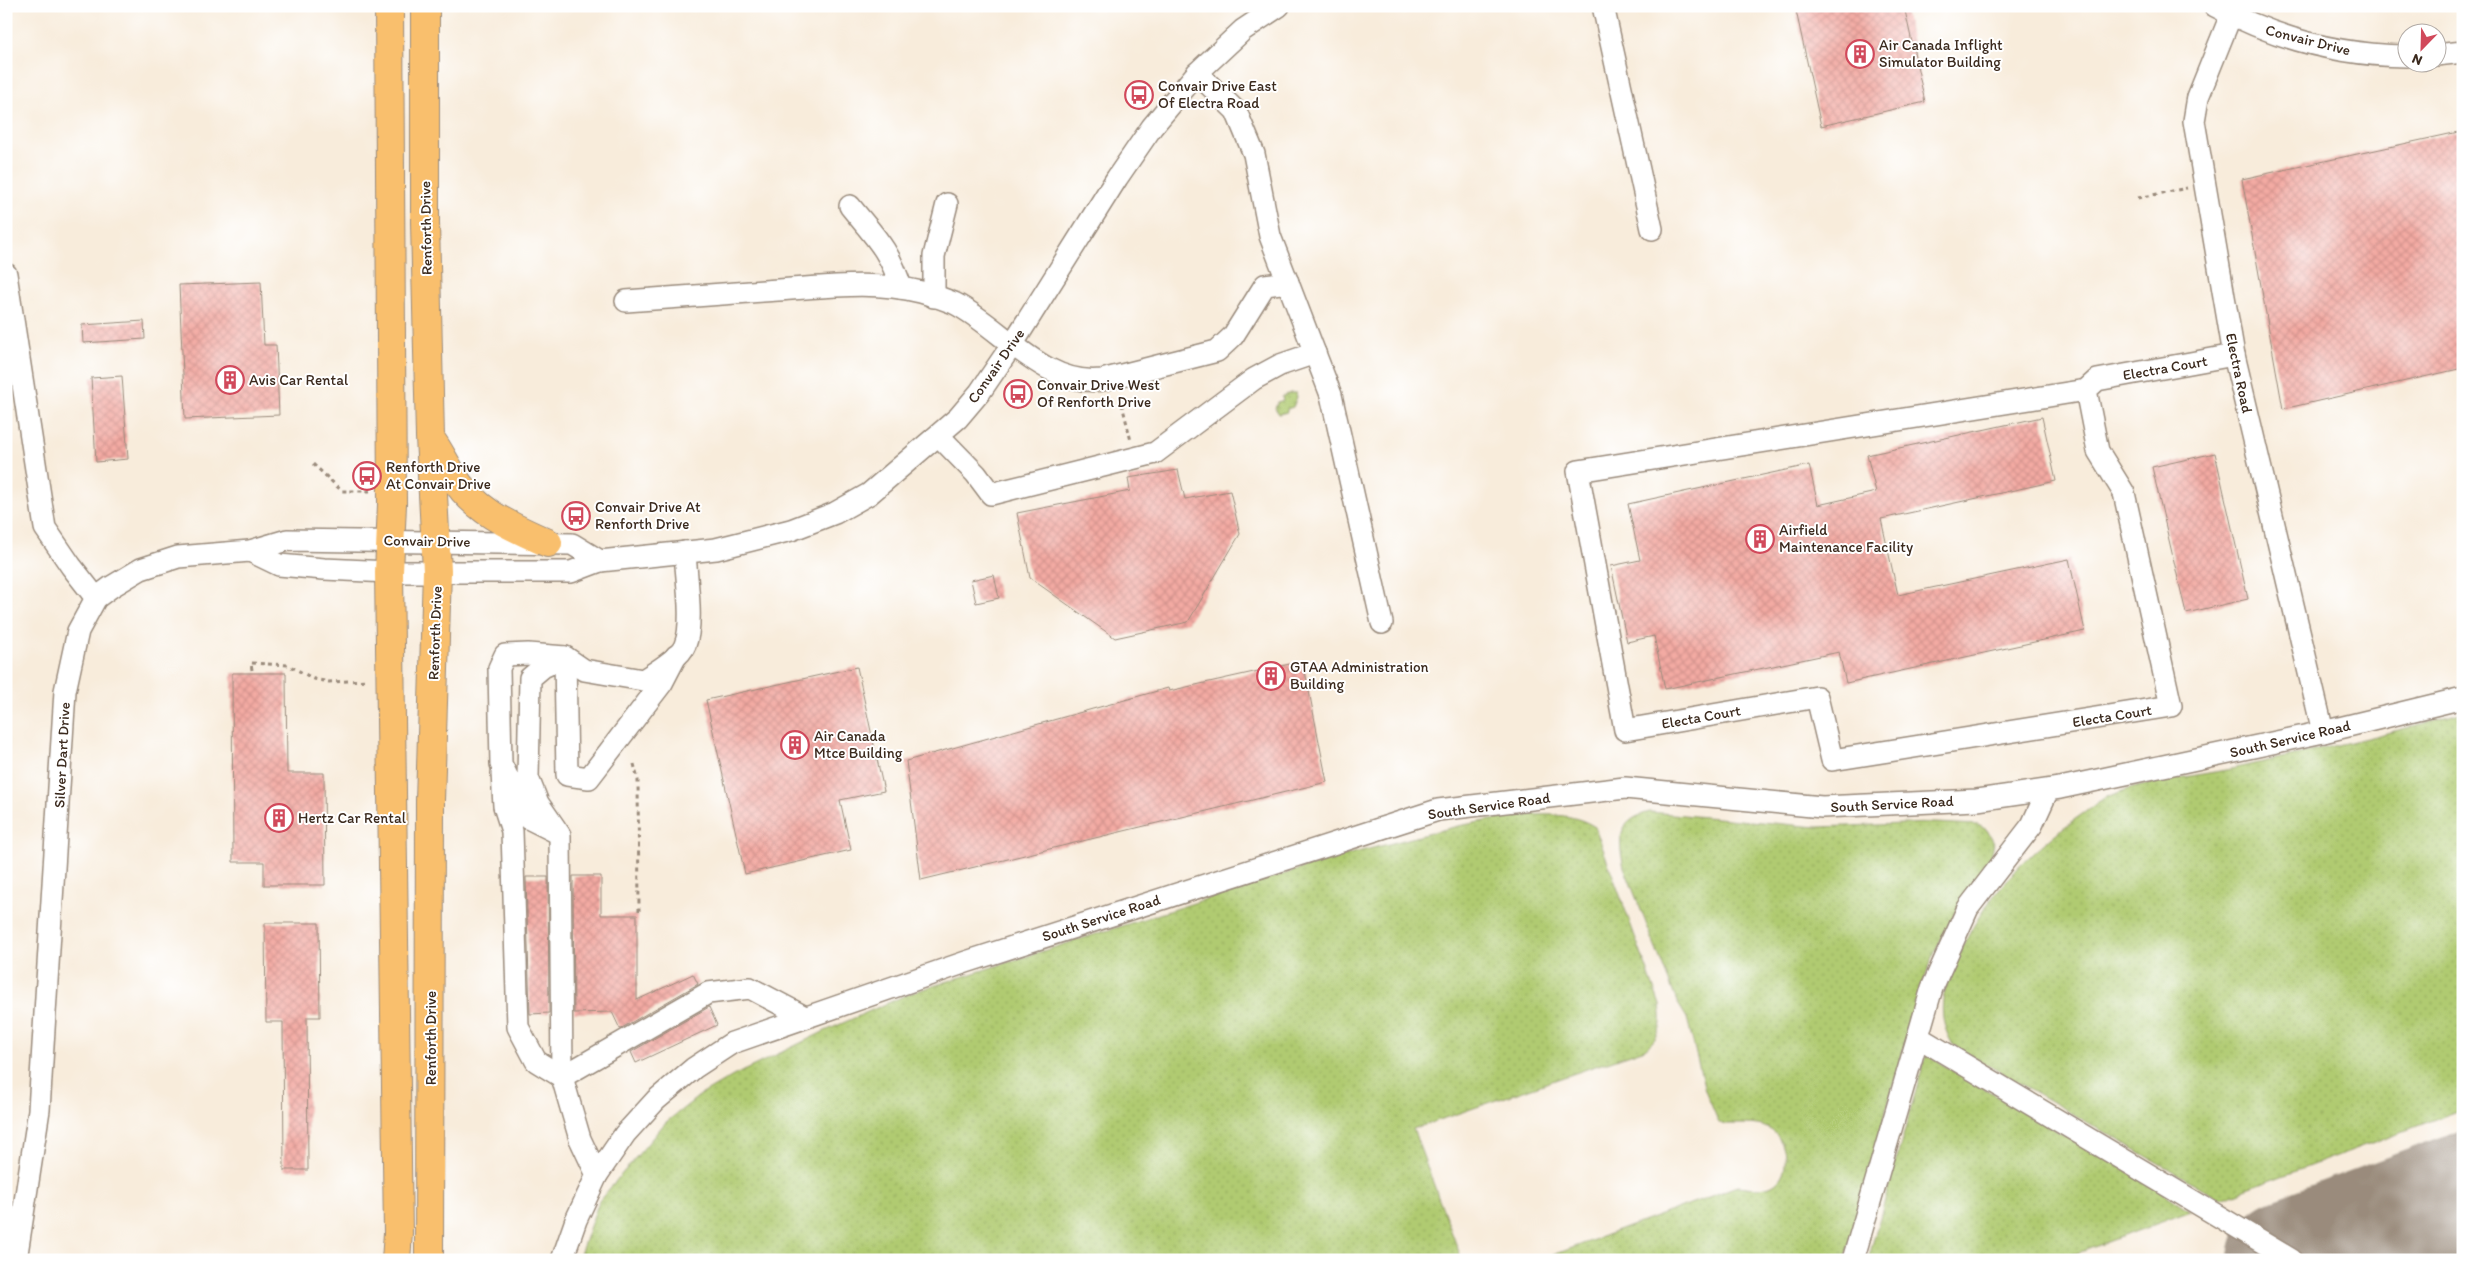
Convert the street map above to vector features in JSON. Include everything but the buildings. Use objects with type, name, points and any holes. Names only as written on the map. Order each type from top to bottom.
[{"type":"main road","points":[[389,6],[391,540],[389,572],[398,1233],[396,1260]]},
{"type":"main road","name":"Renforth Drive","points":[[425,6],[425,222],[430,437],[437,571],[430,801],[429,1260]]},
{"type":"main road","points":[[430,437],[444,457],[452,475],[472,500],[491,516],[548,544]]},
{"type":"street","name":"Convair Drive","points":[[250,551],[279,565],[389,572],[571,572],[600,561],[716,548],[790,530],[835,513],[869,494],[939,436],[980,392],[1012,345],[1117,178],[1152,127],[1197,73],[1243,30],[1279,6]]},
{"type":"street","points":[[1603,6],[1652,229]]},
{"type":"street","name":"Convair Drive","points":[[2223,10],[2265,30],[2306,42],[2359,53],[2396,55]]},
{"type":"street","name":"Electra Road","points":[[2223,10],[2194,110],[2234,355],[2323,732]]},
{"type":"street","points":[[2446,54],[2463,52]]},
{"type":"street","points":[[1197,73],[1236,110],[1254,154],[1270,236],[1331,395],[1382,623]]},
{"type":"street","points":[[934,297],[934,256],[947,204]]},
{"type":"street","points":[[850,206],[885,249],[894,264],[901,288]]},
{"type":"street","points":[[6,274],[45,528],[96,598]]},
{"type":"street","points":[[626,301],[839,286],[883,285],[901,288],[954,303],[1012,345],[1068,378],[1086,382],[1102,380],[1217,350],[1233,336],[1265,285],[1288,282]]},
{"type":"street","points":[[939,436],[976,474],[991,494],[1155,454],[1254,379],[1280,365],[1315,353]]},
{"type":"street","name":"Electra Court","points":[[2091,385],[2234,355]]},
{"type":"street","name":"Electa Court","points":[[2091,385],[2098,451],[2124,492],[2170,706],[1832,760],[1817,698],[1625,730],[1578,471],[2091,385]]},
{"type":"street","name":"Convair Drive","points":[[96,598],[141,570],[178,557],[250,551],[287,540],[572,544],[600,561]]},
{"type":"street","points":[[562,1077],[536,1061],[518,1027],[512,831],[504,806],[499,668],[506,655],[528,654],[565,657],[584,670],[644,680],[676,656],[685,646],[690,606],[685,552]]},
{"type":"street","name":"Silver Dart Drive","points":[[16,1260],[39,1110],[65,691],[78,631],[96,598]]},
{"type":"street","points":[[565,657],[567,775],[590,778],[662,683],[676,656]]},
{"type":"street","points":[[565,657],[543,667],[530,678],[528,778],[538,803],[560,835],[562,1077],[580,1139],[597,1175]]},
{"type":"street","name":"South Service Road","points":[[562,1260],[576,1220],[597,1175],[625,1134],[656,1100],[694,1068],[732,1043],[966,962],[1438,810],[1624,788],[1822,807],[1977,800],[2048,790],[2323,732],[2463,698]]},
{"type":"street","points":[[502,764],[528,818],[560,835]]},
{"type":"street","points":[[1853,1260],[1932,988],[1968,908],[2032,825],[2048,790]]},
{"type":"street","points":[[562,1077],[708,993],[750,988],[805,1017]]},
{"type":"street","points":[[1918,1037],[2292,1260]]},
{"type":"path","points":[[2138,198],[2205,184]]},
{"type":"path","points":[[1119,391],[1135,458]]},
{"type":"path","points":[[313,464],[342,491],[371,491]]},
{"type":"path","points":[[252,670],[251,663],[278,664],[288,666],[314,679],[329,682],[371,680]]},
{"type":"path","points":[[634,764],[638,780],[639,911]]},
{"type":"green space","points":[[1290,393],[1296,393],[1297,397],[1293,407],[1287,409],[1287,412],[1279,414],[1275,408],[1278,402],[1283,400],[1282,397]]},
{"type":"green space","points":[[2463,712],[2463,1109],[2221,1199],[1953,1045],[1943,1020],[1942,1008],[1951,974],[1972,929],[1997,891],[2028,858],[2063,828],[2102,800],[2137,787],[2318,750]]},
{"type":"green space","points":[[1650,812],[1817,827],[1934,823],[1978,825],[1987,830],[1994,842],[1990,864],[1957,909],[1937,947],[1918,996],[1845,1260],[1540,1260],[1738,1186],[1768,1187],[1779,1180],[1785,1165],[1783,1148],[1775,1134],[1769,1129],[1758,1125],[1719,1123],[1705,1090],[1687,1018],[1677,1002],[1624,867],[1622,857],[1621,839],[1626,825],[1639,815]]},
{"type":"green space","points":[[1519,815],[1568,817],[1586,822],[1595,827],[1660,1005],[1661,1024],[1655,1039],[1645,1049],[1413,1129],[1462,1260],[578,1260],[599,1201],[665,1123],[699,1096],[733,1076],[825,1031],[908,994],[1338,857],[1458,826]]},
{"type":"green space","points":[[1926,1055],[2148,1183],[2191,1211],[2059,1260],[1868,1260]]},
{"type":"runway","points":[[2293,1260],[2463,1197]]},
{"type":"place","name":"Air Canada Inflight Simulator Building","points":[[1860,54]]},
{"type":"place","name":"Convair Drive East Of Electra Road","points":[[1139,95]]},
{"type":"place","name":"Avis Car Rental","points":[[230,380]]},
{"type":"place","name":"Convair Drive West Of Renforth Drive","points":[[1018,394]]},
{"type":"place","name":"Renforth Drive At Convair Drive","points":[[367,476]]},
{"type":"place","name":"Convair Drive At Renforth Drive","points":[[576,516]]},
{"type":"place","name":"Airfield Maintenance Facility","points":[[1760,539]]},
{"type":"place","name":"GTAA Administration Building","points":[[1271,676]]},
{"type":"place","name":"Air Canada Mtce Building","points":[[795,745]]},
{"type":"place","name":"Hertz Car Rental","points":[[279,818]]}]
